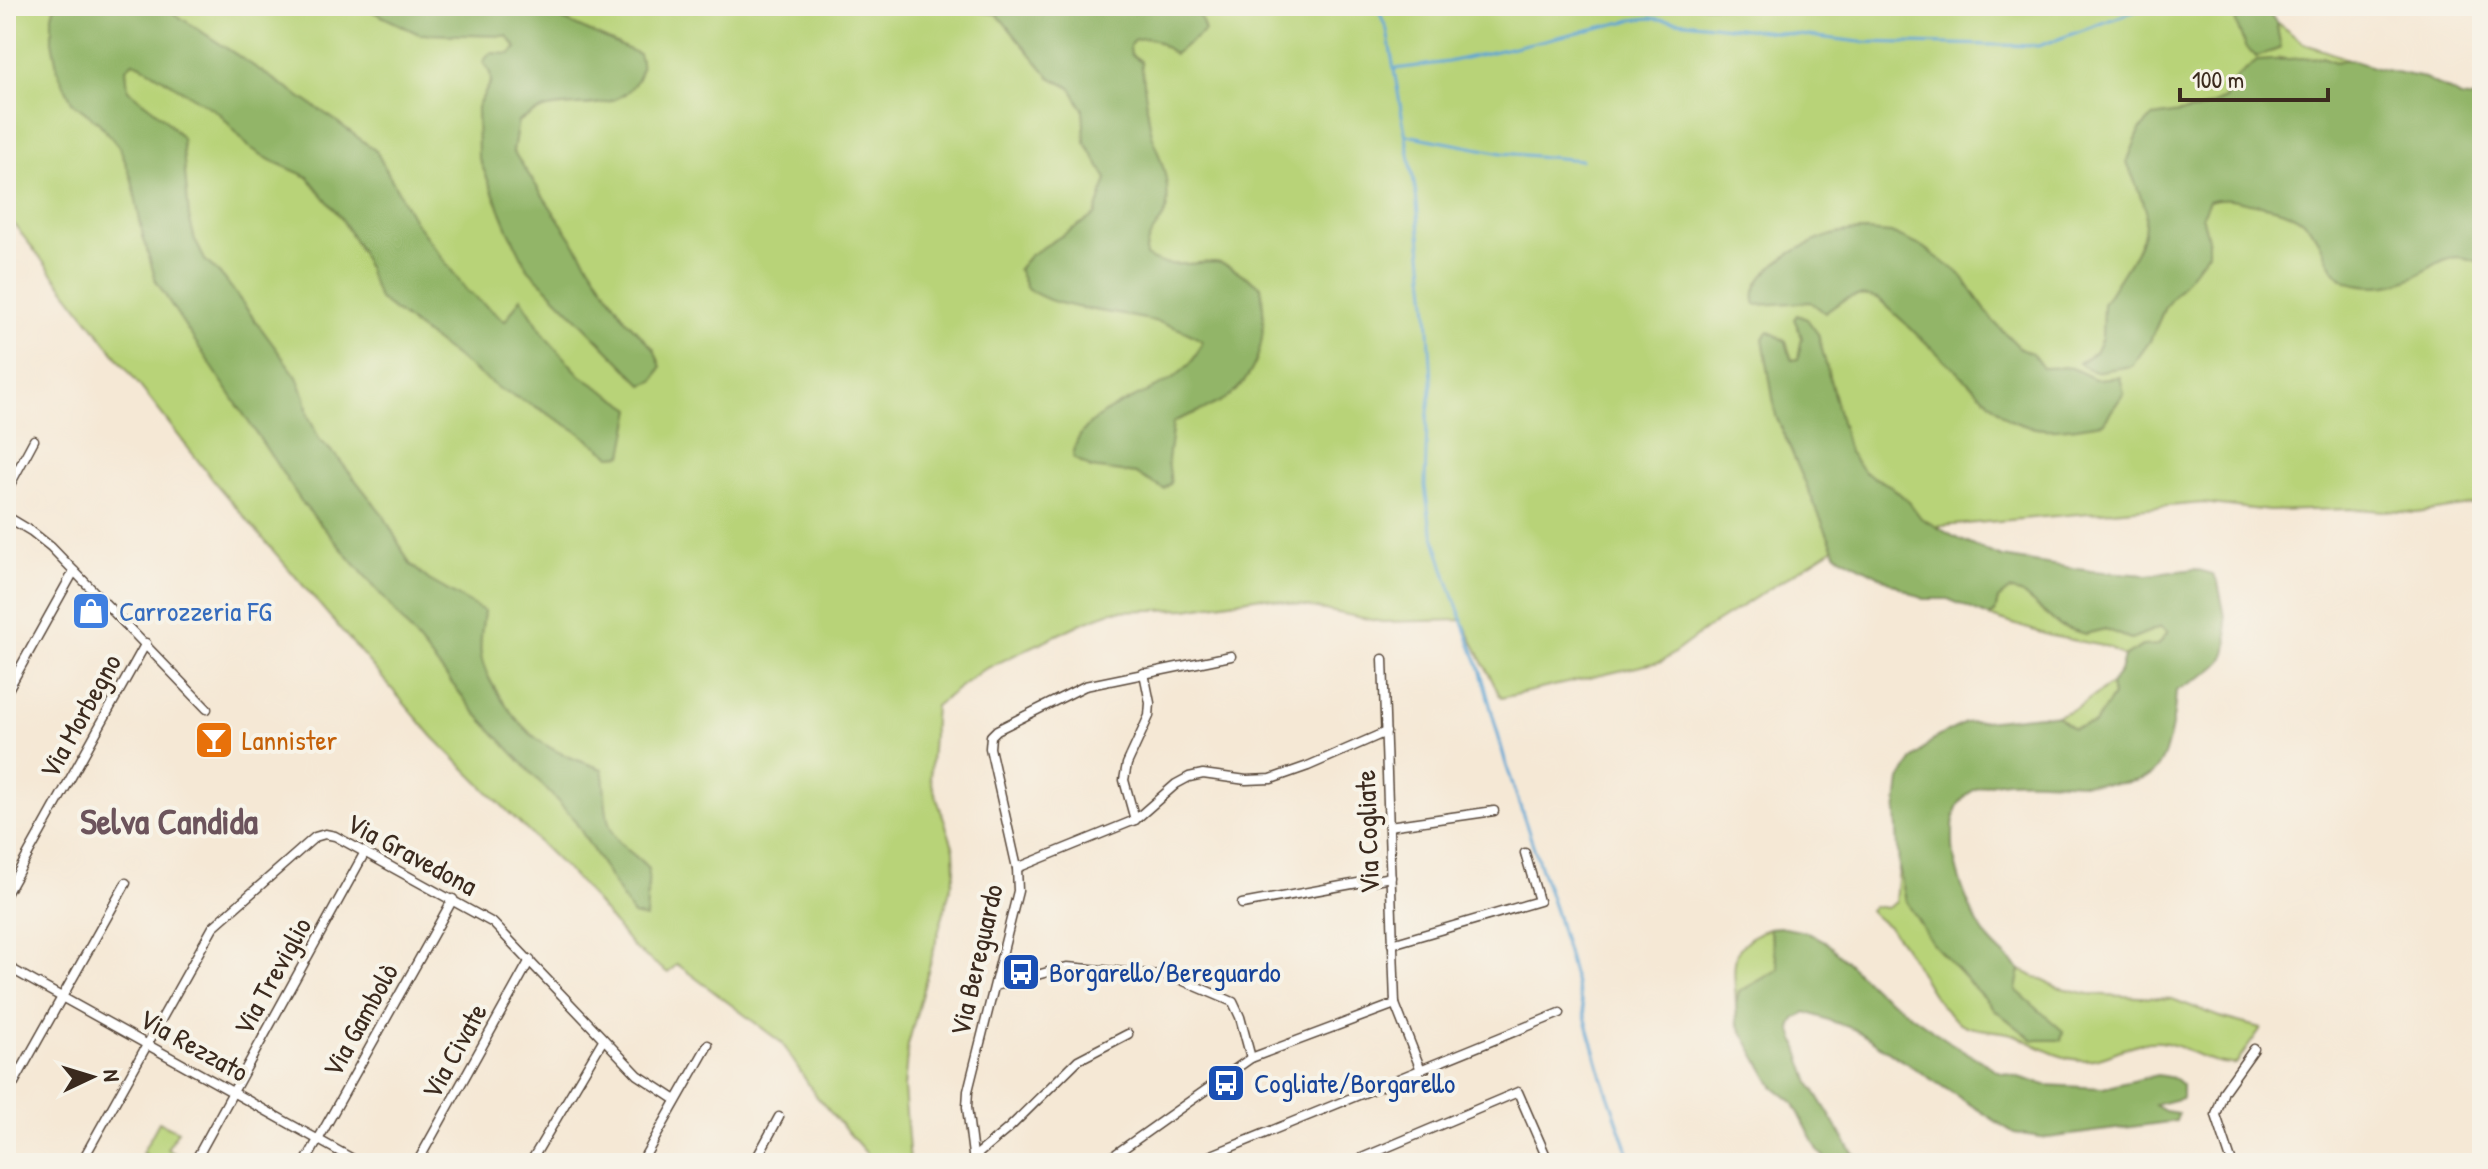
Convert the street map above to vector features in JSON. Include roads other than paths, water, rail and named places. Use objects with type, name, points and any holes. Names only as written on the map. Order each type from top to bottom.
[{"type":"street","points":[[6,492],[34,440]]},
{"type":"street","points":[[6,516],[36,534],[146,643],[207,709]]},
{"type":"street","points":[[6,693],[74,571]]},
{"type":"street","name":"Via Morbegno","points":[[6,894],[146,643]]},
{"type":"street","name":"Via Bereguardo","points":[[974,1160],[967,1096],[1016,901],[1017,868],[990,748],[991,736],[1072,691],[1091,684],[1231,656]]},
{"type":"street","name":"Via Cogliate","points":[[1383,659],[1395,1004],[1421,1070]]},
{"type":"street","points":[[1135,820],[1124,780],[1127,764],[1149,716],[1150,703],[1144,673]]},
{"type":"street","points":[[1017,868],[1135,820],[1176,784],[1189,777],[1203,774],[1246,780],[1271,779],[1386,732]]},
{"type":"street","points":[[1389,826],[1494,811]]},
{"type":"street","name":"Via Gravedona","points":[[81,1163],[219,920],[318,836],[335,836],[493,923],[638,1075],[676,1100]]},
{"type":"street","name":"Via Treviglio","points":[[194,1163],[365,852]]},
{"type":"street","points":[[1392,944],[1539,901],[1525,853]]},
{"type":"street","points":[[1242,904],[1391,877]]},
{"type":"street","points":[[6,1097],[126,883]]},
{"type":"street","name":"Via Gambolò","points":[[305,1163],[453,899]]},
{"type":"street","name":"Via Civate","points":[[417,1163],[530,960]]},
{"type":"street","name":"Via Rezzato","points":[[6,966],[360,1163]]},
{"type":"street","points":[[995,986],[1067,967],[1172,976],[1233,1002],[1251,1058]]},
{"type":"street","points":[[1103,1163],[1251,1058],[1395,1004]]},
{"type":"street","points":[[1197,1161],[1560,1013]]},
{"type":"street","points":[[974,1160],[1078,1060],[1128,1034]]},
{"type":"street","points":[[530,1163],[603,1040]]},
{"type":"street","points":[[641,1163],[708,1045]]},
{"type":"street","points":[[2232,1163],[2216,1115],[2224,1091],[2254,1049]]},
{"type":"street","points":[[1350,1163],[1368,1160],[1518,1092],[1549,1163]]},
{"type":"street","points":[[754,1163],[779,1117]]},
{"type":"waterway","points":[[1377,6],[1387,30],[1416,194],[1432,382],[1425,486],[1430,523],[1481,672],[1506,764],[1557,917],[1603,1080],[1632,1163]]},
{"type":"waterway","points":[[1395,69],[1448,62],[1650,18],[1861,42],[2039,46],[2149,6]]},
{"type":"waterway","points":[[1407,135],[1502,153],[1581,160]]},
{"type":"place","name":"Carrozzeria FG","points":[[91,611]]},
{"type":"place","name":"Lannister","points":[[214,740]]},
{"type":"place","name":"Borgarello/Bereguardo","points":[[1021,972]]},
{"type":"place","name":"Cogliate/Borgarello","points":[[1226,1083]]},
{"type":"district","name":"Selva Candida","points":[[169,820]]}]
